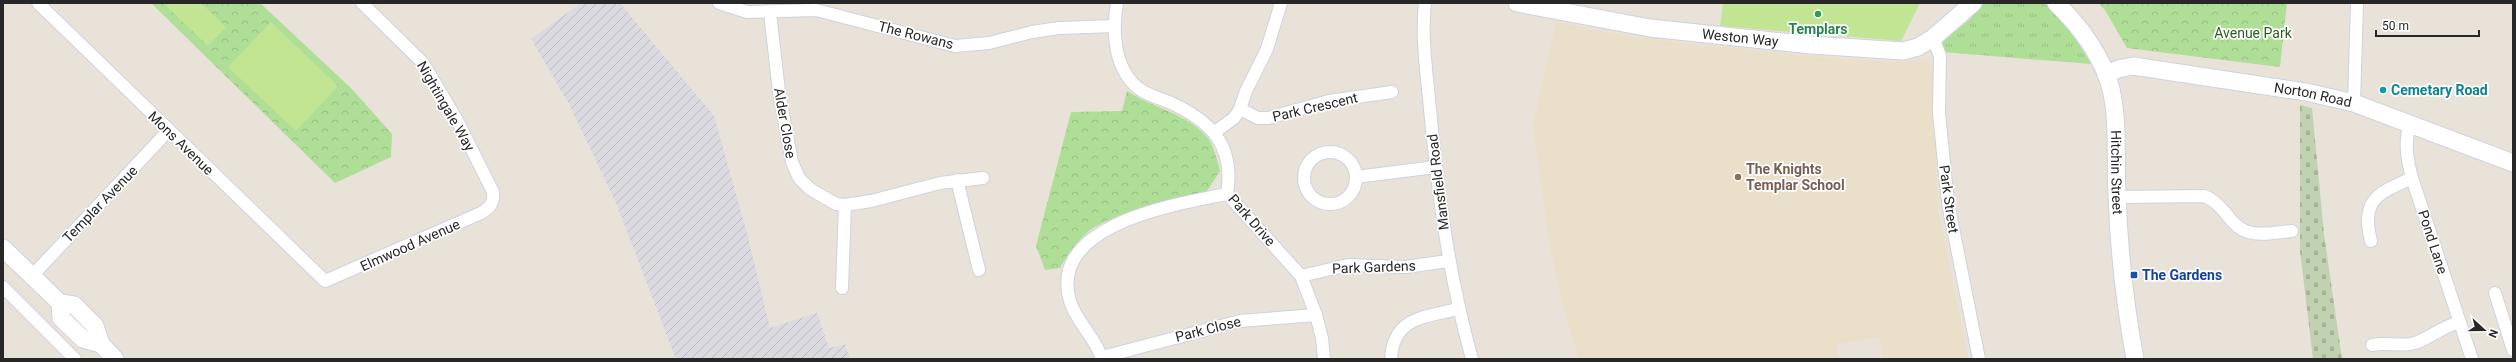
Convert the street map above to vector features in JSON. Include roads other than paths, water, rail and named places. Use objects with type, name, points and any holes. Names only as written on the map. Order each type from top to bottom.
[{"type":"street","name":"Mons Avenue","points":[[38,3],[168,131],[325,281]]},
{"type":"street","name":"Nightingale Way","points":[[362,3],[423,63],[457,120],[493,192],[492,205]]},
{"type":"street","name":"The Rowans","points":[[719,3],[747,12],[816,10],[955,46],[989,44],[1032,32],[1059,28],[1114,26]]},
{"type":"street","points":[[1117,3],[1114,26],[1120,62],[1133,83],[1146,93],[1192,114],[1215,132],[1234,118],[1240,109],[1246,91],[1267,49],[1281,3]]},
{"type":"street","name":"Mansfield Road","points":[[1425,3],[1428,87],[1435,167],[1448,261],[1458,310],[1472,359]]},
{"type":"street","name":"Weston Way","points":[[1517,3],[1650,28],[1822,46],[1903,51],[1918,47],[1932,38],[1973,3]]},
{"type":"street","name":"Hitchin Street","points":[[2056,3],[2071,17],[2090,45],[2106,75],[2114,108],[2117,197],[2126,301],[2135,359]]},
{"type":"street","points":[[2354,103],[2357,3]]},
{"type":"street","name":"Alder Close","points":[[770,12],[779,92],[792,162],[799,178],[810,189],[836,204],[845,204],[871,201],[956,180],[983,178]]},
{"type":"street","name":"Park Street","points":[[1932,38],[1940,56],[1939,113],[1948,203],[1979,359]]},
{"type":"street","name":"Norton Road","points":[[2106,75],[2123,67],[2139,67],[2306,92],[2354,103],[2513,163]]},
{"type":"street","name":"Park Crescent","points":[[1240,109],[1264,119],[1329,101],[1392,92]]},
{"type":"street","name":"Pond Lane","points":[[2410,124],[2406,135],[2406,154],[2412,178],[2472,359]]},
{"type":"street","name":"Templar Avenue","points":[[32,276],[168,131]]},
{"type":"street","name":"Park Drive","points":[[1215,132],[1228,168],[1227,194],[1301,276],[1316,315],[1322,338],[1324,359]]},
{"type":"street","points":[[1328,152],[1346,157],[1352,164],[1356,177],[1351,194],[1344,200],[1333,204],[1316,200],[1305,189],[1303,180],[1308,162],[1314,157],[1328,152]]},
{"type":"street","points":[[1356,177],[1435,167]]},
{"type":"street","points":[[2371,241],[2366,223],[2370,206],[2383,192],[2412,178]]},
{"type":"street","points":[[956,180],[979,270]]},
{"type":"street","points":[[1102,358],[1070,301],[1067,277],[1071,266],[1082,249],[1100,232],[1148,212],[1227,194]]},
{"type":"street","points":[[2117,197],[2204,196],[2213,199],[2243,230],[2258,233],[2292,231]]},
{"type":"street","points":[[842,288],[845,204]]},
{"type":"street","name":"Elmwood Avenue","points":[[325,281],[482,213],[492,205]]},
{"type":"street","points":[[3,248],[60,303],[74,305],[95,326],[101,344],[116,359]]},
{"type":"street","name":"Park Gardens","points":[[1301,276],[1348,265],[1398,267],[1448,261]]},
{"type":"street","points":[[3,287],[76,359]]},
{"type":"street","points":[[2495,293],[2513,350]]},
{"type":"street","points":[[1391,359],[1394,342],[1406,323],[1414,319],[1458,310]]},
{"type":"street","name":"Park Close","points":[[1102,358],[1232,322],[1263,318],[1316,315]]},
{"type":"street","points":[[2372,345],[2382,343],[2406,345],[2416,342],[2446,325],[2460,322]]},
{"type":"place","name":"Templars","points":[[1818,14]]},
{"type":"place","name":"Cemetary Road","points":[[2383,90]]},
{"type":"place","name":"The Knights Templar School","points":[[1738,177]]},
{"type":"place","name":"The Gardens","points":[[2134,275]]},
{"type":"park label","name":"Avenue Park","points":[[2253,33]]}]
